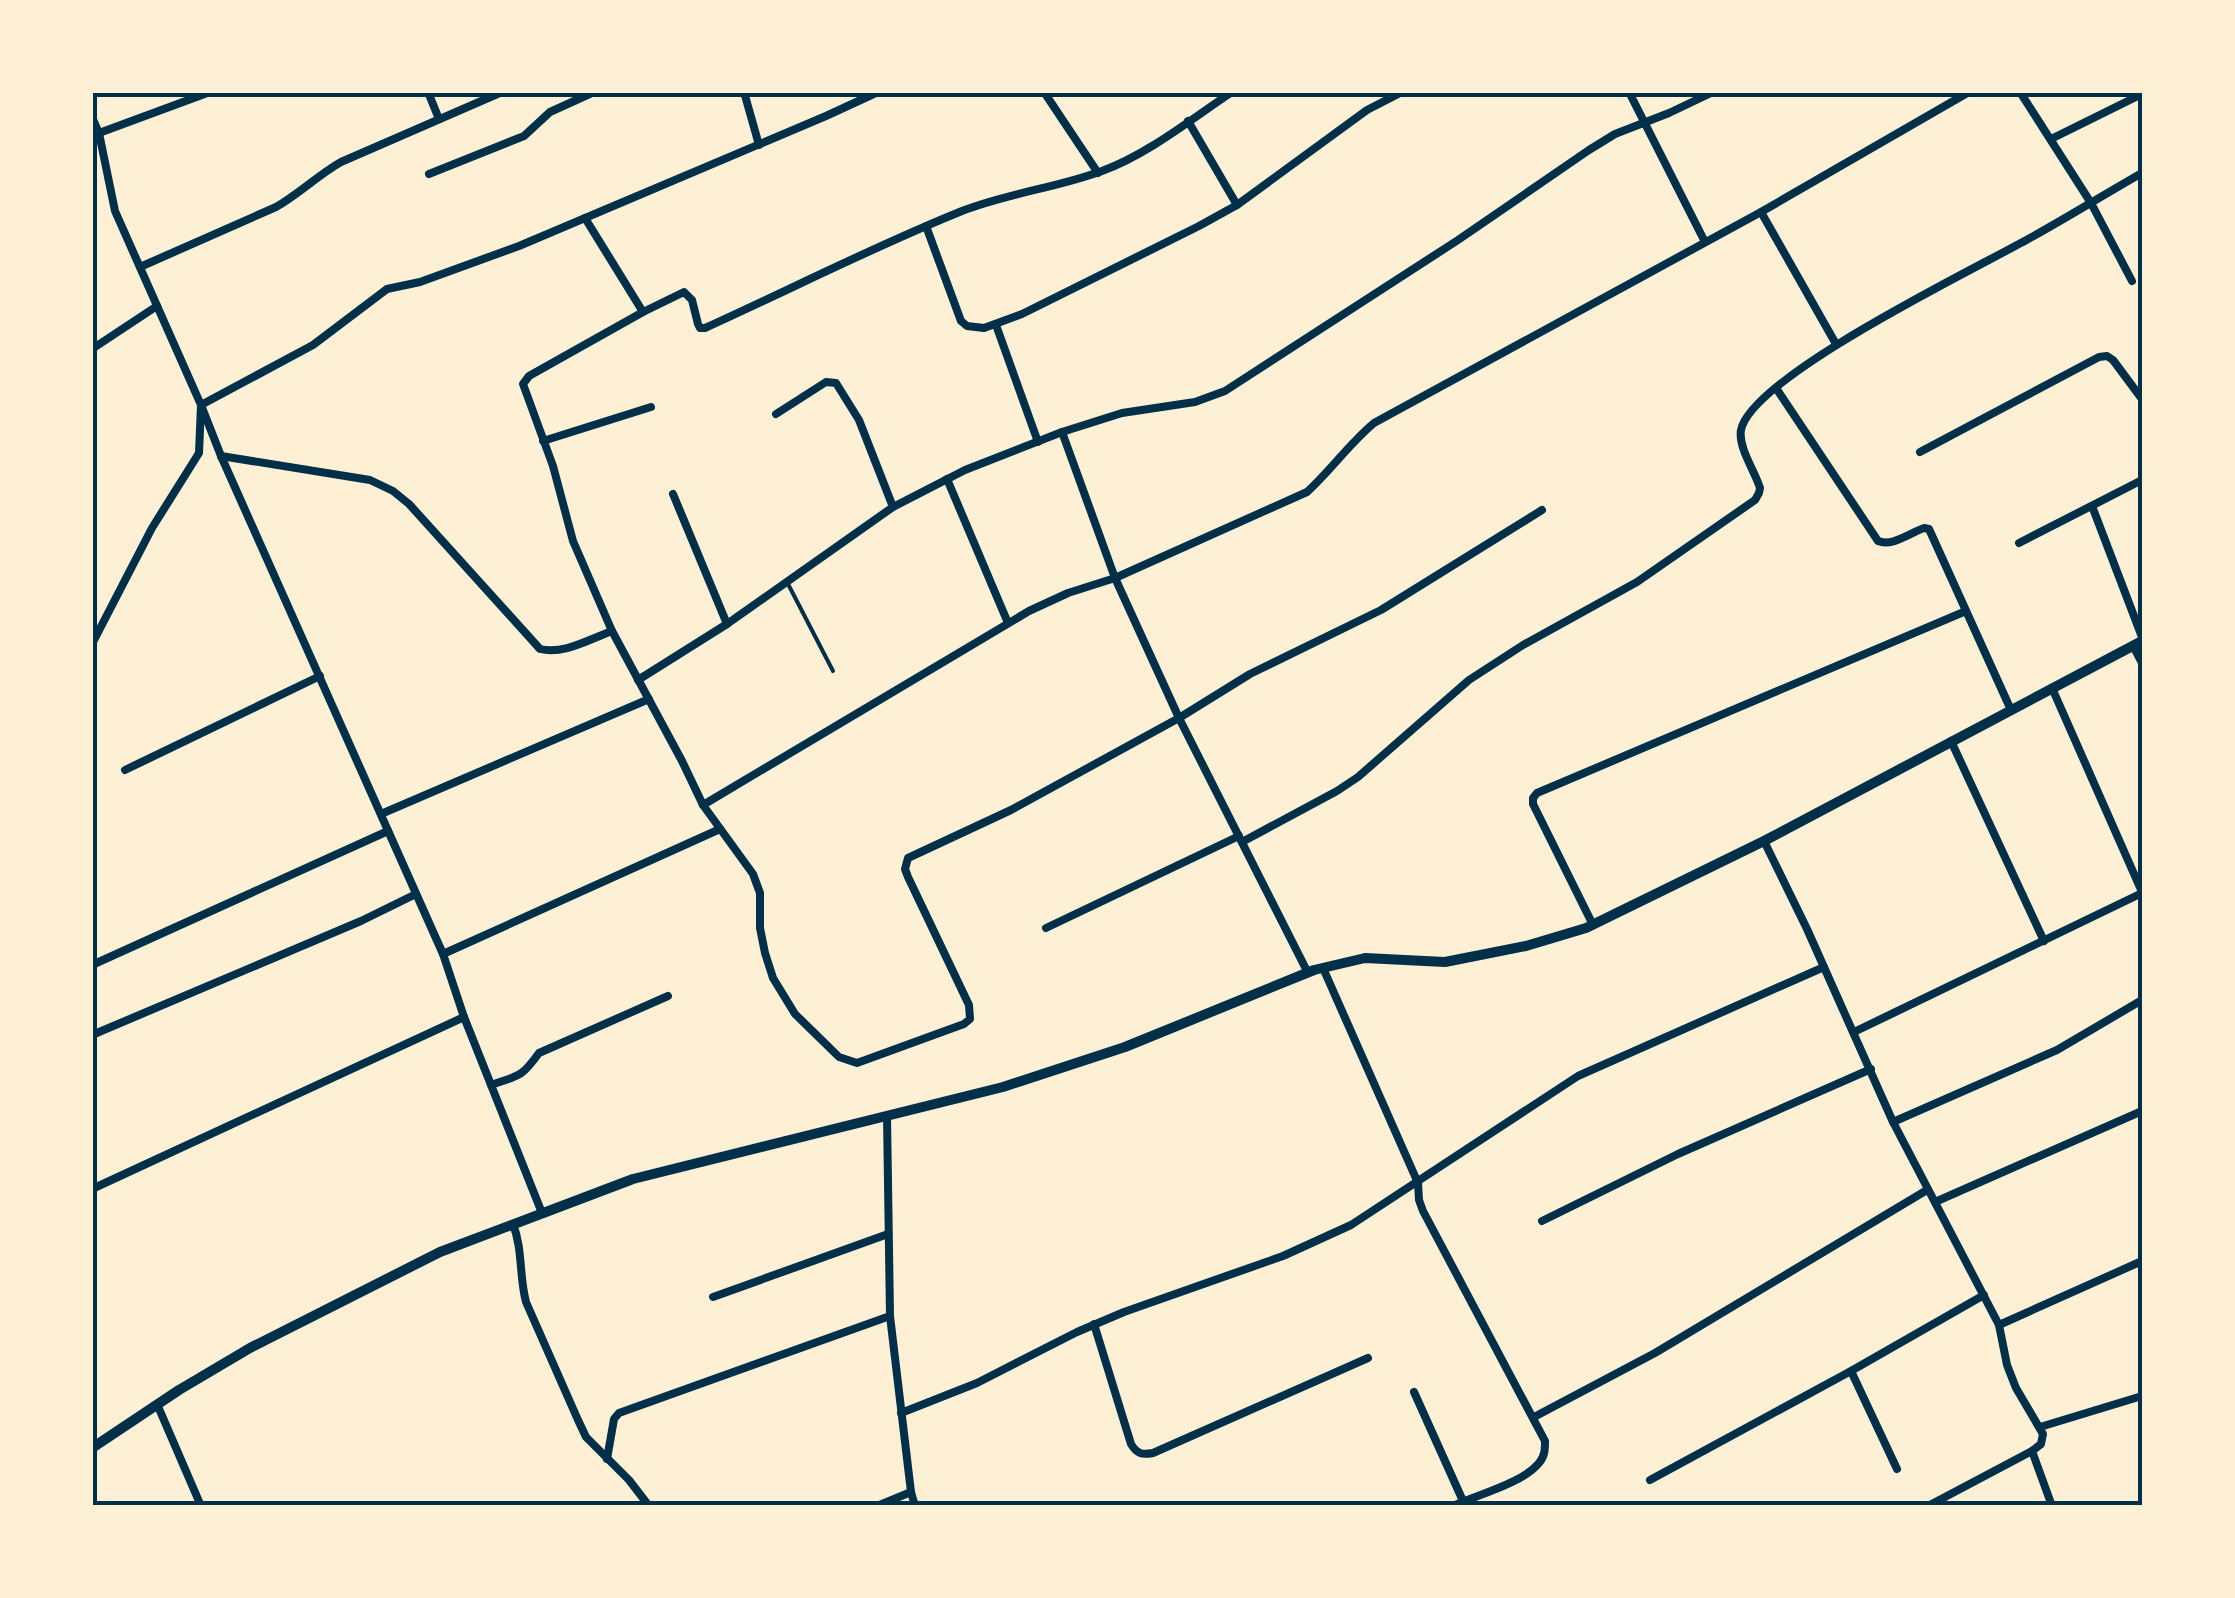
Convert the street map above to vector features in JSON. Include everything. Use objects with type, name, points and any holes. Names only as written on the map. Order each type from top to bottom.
[{"type":"street","points":[[99,133],[210,92]]},
{"type":"street","points":[[428,92],[440,119]]},
{"type":"street","points":[[140,268],[288,200],[341,162],[502,92]]},
{"type":"street","points":[[429,174],[524,136],[550,112],[594,92]]},
{"type":"street","points":[[744,92],[759,145]]},
{"type":"street","points":[[202,405],[312,345],[387,289],[420,282],[519,246],[878,92]]},
{"type":"street","points":[[1044,92],[1098,173]]},
{"type":"street","points":[[1232,92],[1119,164],[1098,173],[1003,196],[906,234],[705,328],[698,324],[692,300],[684,292],[525,379],[524,390],[553,466],[573,541],[612,631],[703,805],[753,874],[760,893],[760,928],[772,978],[795,1014],[839,1057],[857,1062],[964,1024],[970,1019],[969,1006],[908,877],[908,858],[1011,810],[1179,718],[1250,674],[1381,610],[1542,510]]},
{"type":"street","points":[[922,228],[957,312],[967,326],[996,325],[1184,234],[1237,204],[1367,110],[1402,92]]},
{"type":"street","points":[[1630,92],[1706,242]]},
{"type":"street","points":[[638,680],[727,624],[893,507],[947,479],[1062,432],[1122,413],[1195,402],[1225,390],[1615,134],[1713,92]]},
{"type":"street","points":[[703,805],[1008,623],[1068,593],[1114,578],[1307,492],[1332,470],[1350,443],[1374,423],[1761,212],[1969,92]]},
{"type":"street","points":[[2020,92],[2091,203],[2132,281]]},
{"type":"street","points":[[2051,139],[2142,94]]},
{"type":"street","points":[[92,117],[115,211],[443,954],[542,1212]]},
{"type":"street","points":[[1188,121],[1237,204]]},
{"type":"street","points":[[1046,928],[1240,839],[1358,777],[1469,680],[1536,637],[1636,582],[1755,500],[1760,488],[1741,441],[1742,428],[1776,388],[1836,344],[2142,172]]},
{"type":"street","points":[[1761,212],[1836,344]]},
{"type":"street","points":[[585,218],[644,312]]},
{"type":"street","points":[[92,349],[157,306]]},
{"type":"street","points":[[996,325],[1038,442]]},
{"type":"street","points":[[1920,452],[2099,356],[2114,360],[2142,398]]},
{"type":"street","points":[[776,414],[826,382],[836,384],[859,420],[893,507]]},
{"type":"street","points":[[1776,388],[1878,540],[1884,544],[1924,528],[1929,530],[2011,710]]},
{"type":"street","points":[[92,644],[152,528],[198,453],[202,405]]},
{"type":"street","points":[[543,441],[651,407]]},
{"type":"street","points":[[1062,432],[1114,578],[1179,718],[1308,972]]},
{"type":"street","points":[[221,456],[370,480],[393,491],[540,648],[562,649],[612,631]]},
{"type":"street","points":[[947,479],[1008,623]]},
{"type":"street","points":[[2019,543],[2142,480]]},
{"type":"street","points":[[673,494],[727,624]]},
{"type":"street","points":[[2092,506],[2139,641],[2142,663]]},
{"type":"street","points":[[1593,924],[1532,804],[1537,793],[1966,611]]},
{"type":"street","points":[[92,624],[105,618]]},
{"type":"street","points":[[92,1448],[250,1348],[440,1252],[633,1179],[1003,1088],[1126,1047],[1323,968],[1365,958],[1446,962],[1526,946],[1593,924],[1764,841],[2139,641]]},
{"type":"street","points":[[125,770],[320,676]]},
{"type":"street","points":[[1854,1032],[2142,892],[2052,688]]},
{"type":"street","points":[[381,814],[649,699]]},
{"type":"street","points":[[1951,742],[2044,940]]},
{"type":"street","points":[[443,954],[720,828]]},
{"type":"street","points":[[92,965],[388,831]]},
{"type":"street","points":[[1764,841],[1892,1122],[1999,1325],[2012,1376],[2044,1439],[2032,1451],[1928,1506]]},
{"type":"street","points":[[92,1035],[416,894]]},
{"type":"street","points":[[1323,968],[1418,1183],[1423,1211],[1545,1440],[1545,1452],[1529,1472],[1453,1506]]},
{"type":"street","points":[[901,1413],[977,1382],[1094,1324],[1283,1256],[1351,1225],[1578,1076],[1824,968]]},
{"type":"street","points":[[491,1084],[523,1074],[539,1053],[668,996]]},
{"type":"street","points":[[1892,1122],[2057,1050],[2142,1000]]},
{"type":"street","points":[[92,1189],[464,1017]]},
{"type":"street","points":[[1542,1221],[1694,1147],[1871,1069]]},
{"type":"street","points":[[1935,1202],[2142,1111]]},
{"type":"street","points":[[887,1116],[890,1316],[915,1506]]},
{"type":"street","points":[[1534,1417],[1655,1353],[1927,1190]]},
{"type":"street","points":[[513,1224],[526,1302],[586,1437],[649,1506]]},
{"type":"street","points":[[714,1297],[888,1234]]},
{"type":"street","points":[[1999,1325],[2142,1261]]},
{"type":"street","points":[[1650,1480],[1984,1294]]},
{"type":"street","points":[[608,1459],[614,1419],[620,1413],[890,1316]]},
{"type":"street","points":[[1094,1324],[1131,1444],[1136,1452],[1144,1454],[1368,1358]]},
{"type":"street","points":[[1851,1371],[1898,1469]]},
{"type":"street","points":[[1414,1392],[1463,1501]]},
{"type":"street","points":[[2040,1427],[2142,1396]]},
{"type":"street","points":[[157,1404],[201,1506]]},
{"type":"street","points":[[2032,1451],[2052,1506]]},
{"type":"street","points":[[877,1506],[911,1492]]},
{"type":"lane","points":[[786,582],[833,671]]}]
